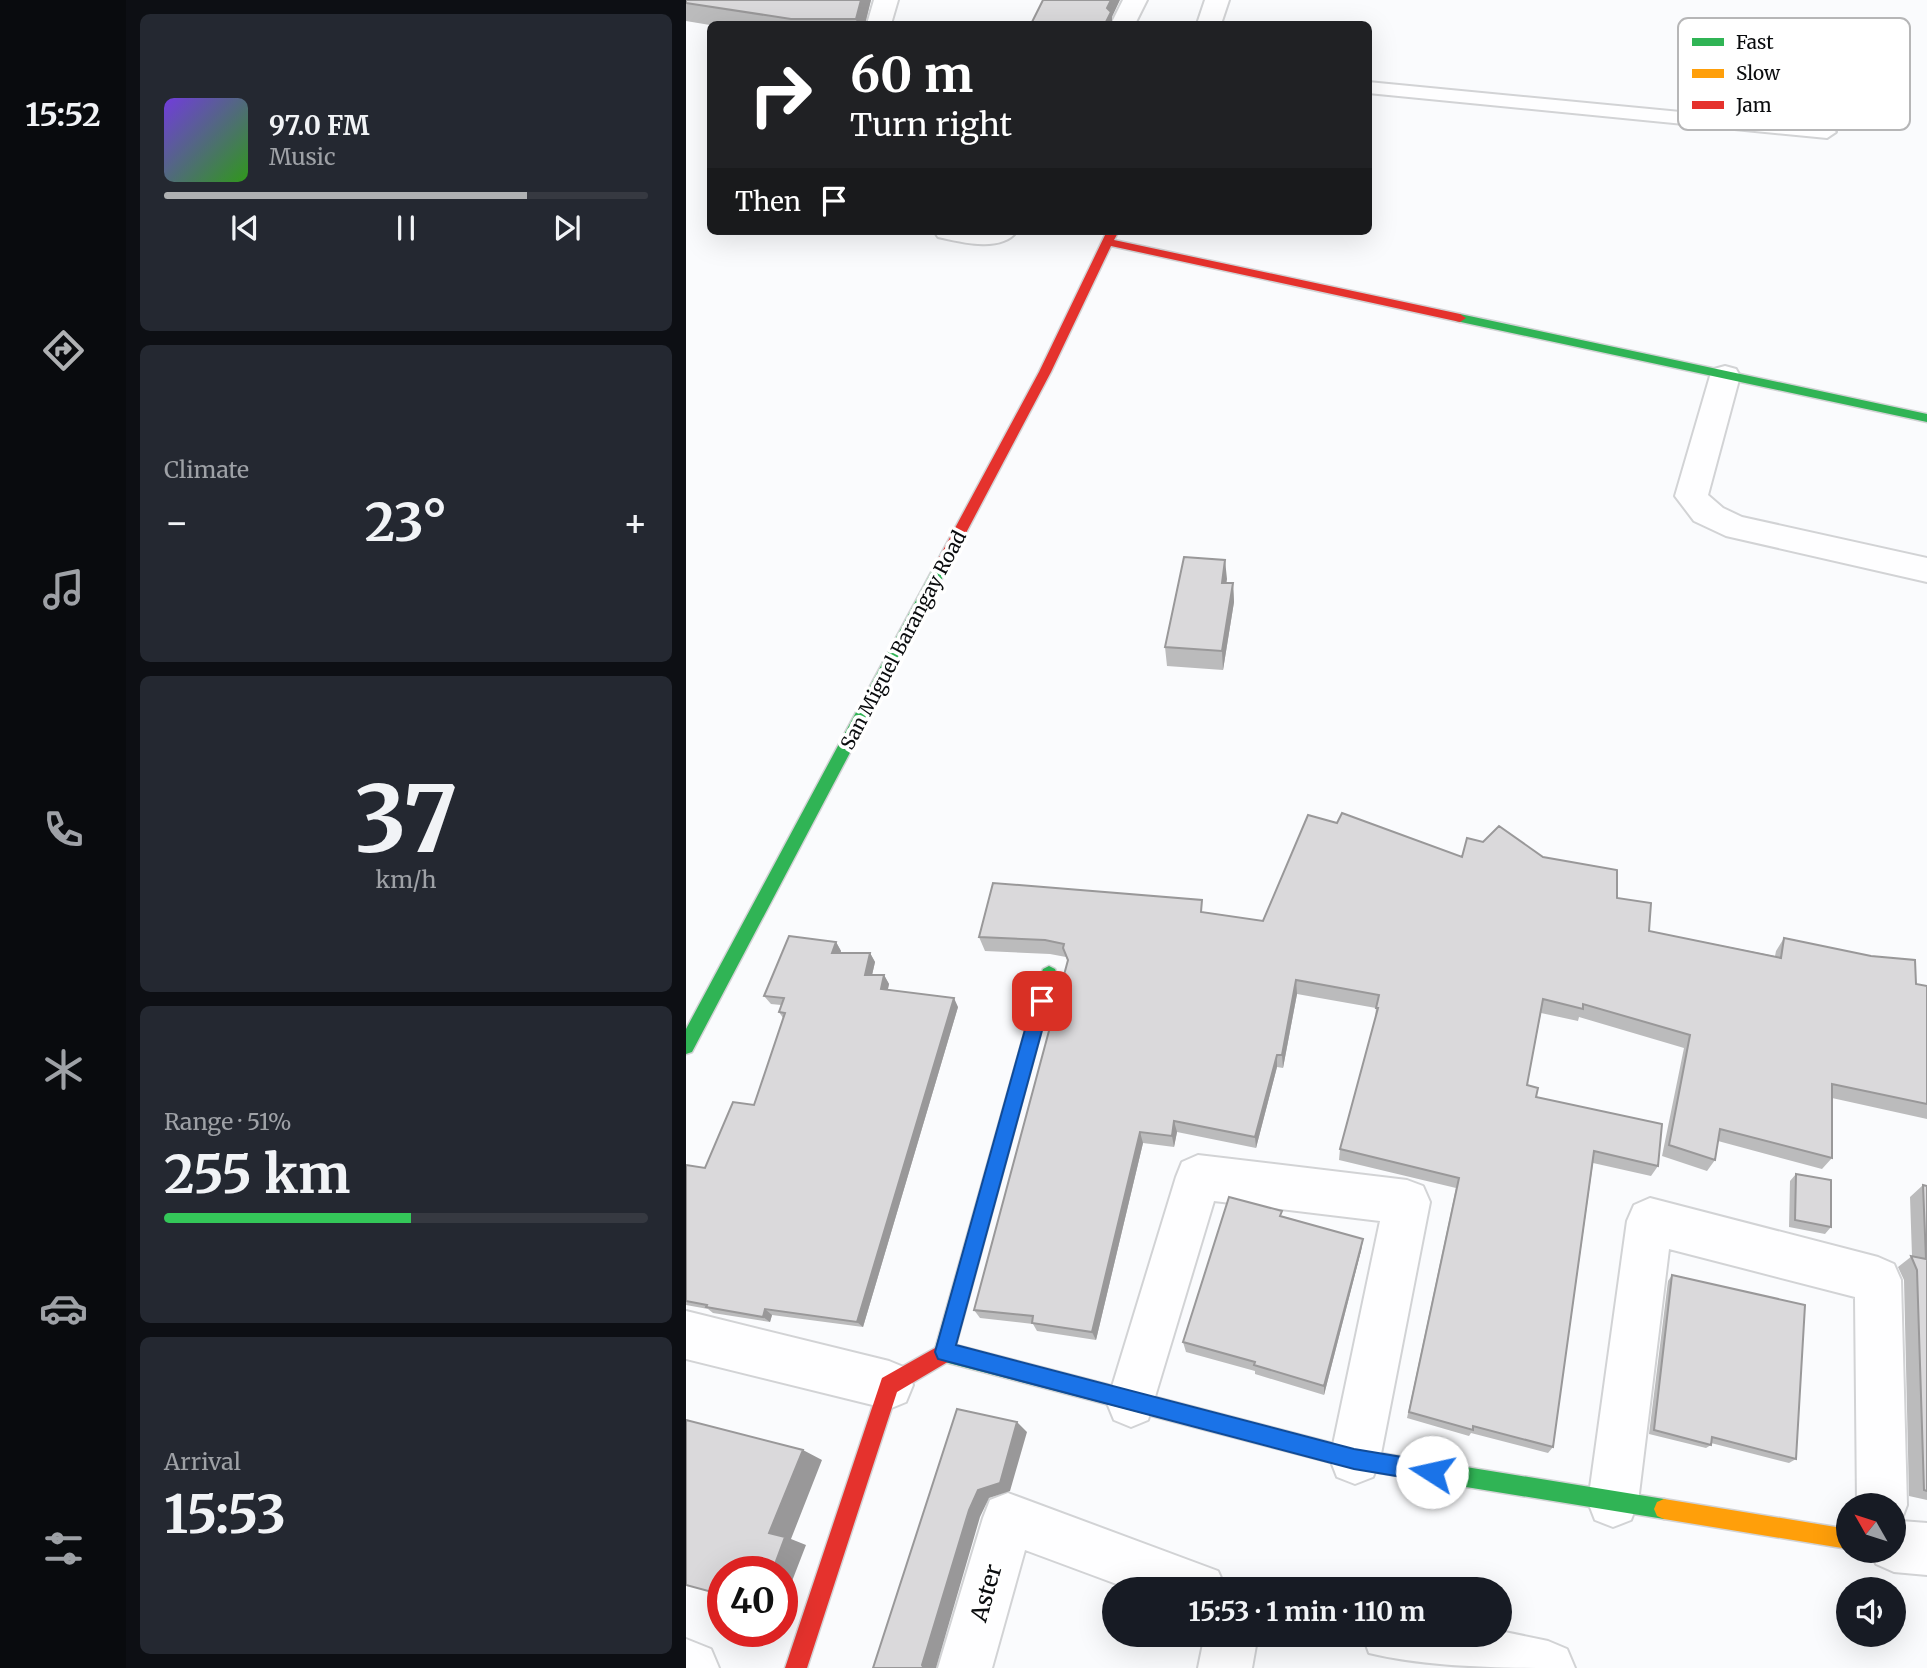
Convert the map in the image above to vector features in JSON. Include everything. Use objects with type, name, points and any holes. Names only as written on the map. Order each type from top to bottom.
[{"type":"street","points":[[880,21],[886,0]]},
{"type":"street","points":[[1124,21],[1135,0]]},
{"type":"street","points":[[1210,21],[1217,0]]},
{"type":"street","points":[[974,235],[993,235]]},
{"type":"street","points":[[1110,237],[1725,376],[1927,418]]},
{"type":"street","name":"San Miguel Barangay Road","points":[[686,1046],[1032,397],[1110,237]]},
{"type":"street","points":[[1725,376],[1691,496],[1700,510],[1718,522],[1738,528],[1927,570]]},
{"type":"street","points":[[796,1668],[889,1385],[945,1352],[1049,974]]},
{"type":"street","points":[[1131,1403],[1198,1177],[1407,1202],[1354,1459]]},
{"type":"street","points":[[1613,1502],[1650,1221],[1878,1280],[1882,1493]]},
{"type":"street","points":[[686,1335],[889,1385]]},
{"type":"street","points":[[945,1352],[1131,1403],[1354,1459],[1836,1537]]},
{"type":"street","name":"Aster","points":[[965,1668],[1008,1518],[1168,1577]]},
{"type":"street","points":[[1906,1547],[1927,1549]]},
{"type":"street","points":[[1225,1668],[1229,1647]]},
{"type":"street","points":[[1438,1647],[1495,1662],[1548,1668]]},
{"type":"street","points":[[686,1666],[692,1668]]},
{"type":"lane","points":[[1372,87],[1678,117]]},
{"type":"lane","points":[[1807,130],[1827,132]]},
{"type":"building","points":[[686,0],[861,0],[856,19],[791,19],[686,3]]},
{"type":"building","points":[[1043,0],[1111,0],[1107,8],[1111,12],[1106,21],[1032,21]]},
{"type":"building","points":[[1184,557],[1225,560],[1222,583],[1233,583],[1222,651],[1165,647]]},
{"type":"building","points":[[1342,813],[1462,857],[1467,838],[1483,842],[1499,826],[1543,857],[1617,870],[1617,898],[1651,903],[1649,931],[1781,958],[1784,938],[1871,956],[1915,960],[1916,984],[1927,986],[1927,1104],[1832,1084],[1832,1158],[1720,1129],[1715,1160],[1669,1145],[1690,1035],[1583,1004],[1583,1009],[1543,999],[1527,1085],[1538,1088],[1536,1097],[1662,1124],[1658,1166],[1594,1151],[1553,1447],[1473,1426],[1473,1430],[1409,1412],[1459,1178],[1340,1149],[1378,1008],[1379,995],[1296,980],[1282,1055],[1277,1055],[1255,1137],[1174,1121],[1172,1136],[1140,1132],[1092,1332],[1032,1323],[1033,1316],[974,1310],[1068,960],[1064,944],[1045,940],[979,937],[993,883],[1202,900],[1201,912],[1263,921],[1308,815],[1337,823]]},
{"type":"building","points":[[789,936],[836,942],[832,953],[870,953],[865,975],[884,975],[881,989],[954,998],[857,1322],[765,1309],[763,1317],[686,1301],[686,1165],[705,1168],[733,1102],[754,1105],[785,1013],[779,1012],[784,998],[764,996]]},
{"type":"building","points":[[1796,1174],[1831,1180],[1831,1227],[1795,1220]]},
{"type":"building","points":[[1923,1185],[1927,1186],[1927,1491],[1924,1490],[1917,1270],[1911,1256],[1926,1259]]},
{"type":"building","points":[[1229,1197],[1282,1211],[1280,1216],[1363,1239],[1324,1386],[1254,1365],[1255,1362],[1183,1342]]},
{"type":"building","points":[[1672,1275],[1805,1305],[1796,1459],[1712,1437],[1711,1445],[1654,1430]]},
{"type":"building","points":[[957,1409],[1017,1422],[1000,1483],[978,1490],[969,1510],[922,1665],[924,1668],[873,1668]]},
{"type":"building","points":[[686,1420],[803,1450],[769,1533],[785,1537],[778,1556],[707,1556],[707,1591],[686,1585]]},
{"type":"traffic: fast","points":[[1460,318],[1927,418]]},
{"type":"traffic: fast","points":[[686,1046],[941,567]]},
{"type":"traffic: fast","points":[[944,1353],[1049,974]]},
{"type":"traffic: fast","points":[[945,1352],[1355,1459],[1664,1509]]},
{"type":"traffic: slow","points":[[1664,1509],[1836,1537]]},
{"type":"traffic: jam","points":[[941,567],[1045,372],[1111,235]]},
{"type":"traffic: jam","points":[[1107,242],[1460,318]]},
{"type":"traffic: jam","points":[[796,1668],[889,1385],[944,1353]]},
{"type":"route","points":[[1042,1001],[945,1352],[1131,1403],[1354,1459],[1432,1472]]}]
